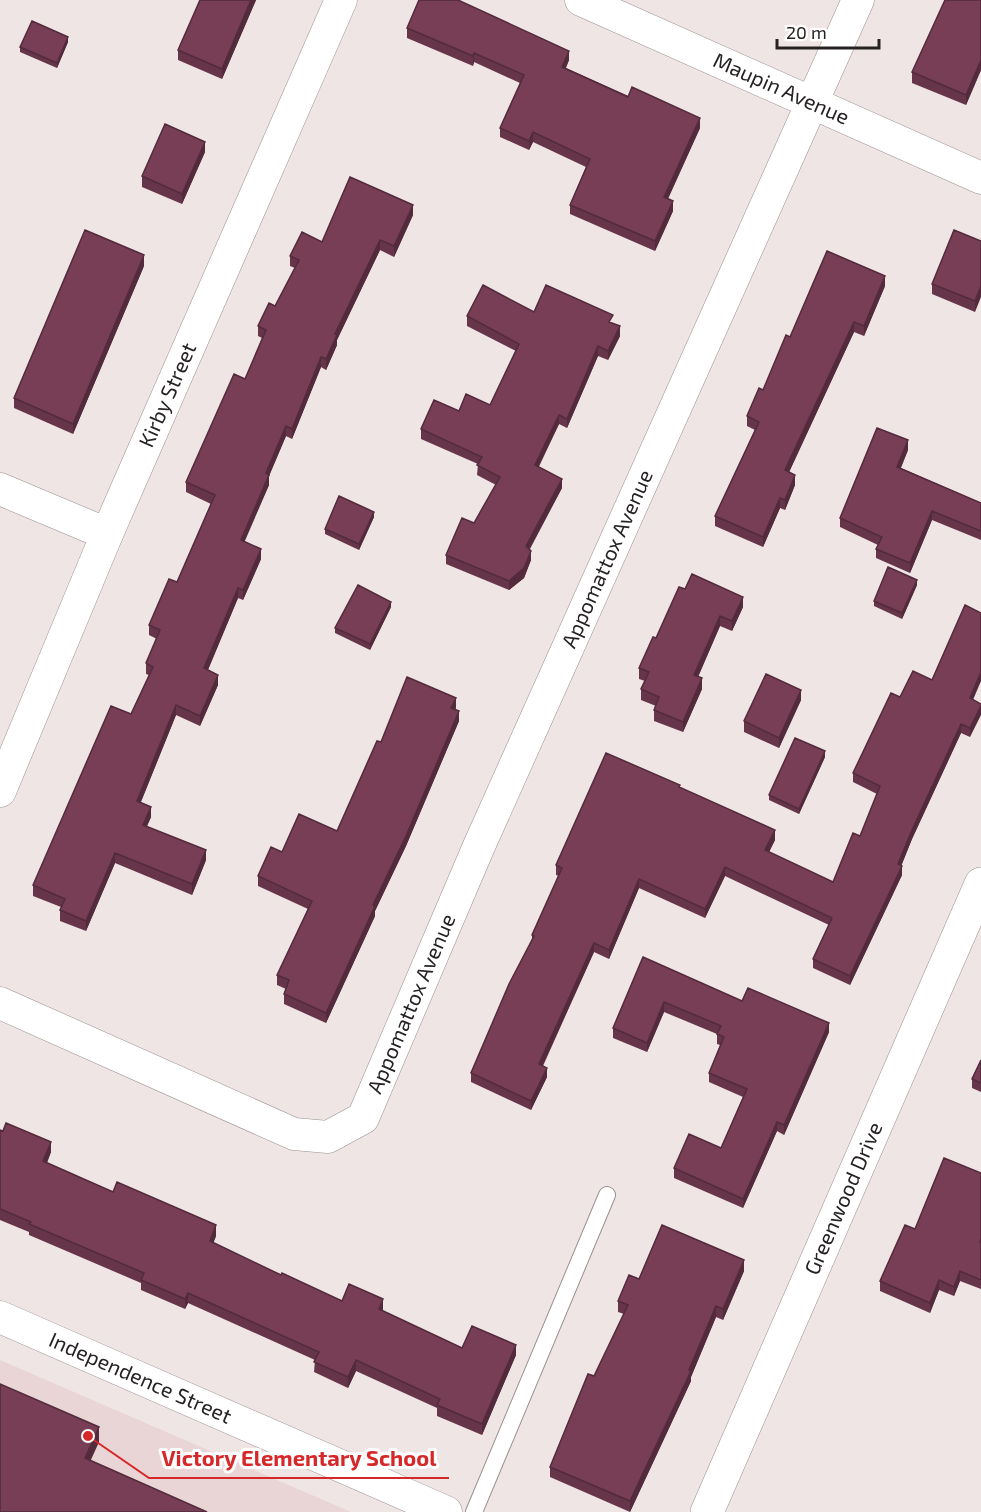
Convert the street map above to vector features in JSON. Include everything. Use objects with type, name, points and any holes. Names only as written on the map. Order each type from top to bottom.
[{"type":"street","name":"Kirby Street","points":[[0,791],[107,534],[341,0]]},
{"type":"street","name":"Maupin Avenue","points":[[581,0],[981,178]]},
{"type":"street","name":"Appomattox Avenue","points":[[0,1003],[294,1134],[328,1137],[363,1118],[479,846],[858,0]]},
{"type":"street","points":[[0,489],[107,534]]},
{"type":"street","name":"Greenwood Drive","points":[[707,1512],[981,884]]},
{"type":"street","name":"Independence Street","points":[[0,1317],[446,1512]]},
{"type":"lane","points":[[474,1512],[607,1195]]},
{"type":"shaded area","points":[[0,1360],[351,1512],[0,1512]]},
{"type":"building","points":[[200,0],[251,0],[222,69],[178,50]]},
{"type":"building","points":[[419,0],[458,0],[569,51],[562,67],[628,97],[632,87],[700,118],[664,197],[673,201],[655,241],[570,205],[590,159],[533,132],[529,141],[500,128],[524,75],[407,28]]},
{"type":"building","points":[[945,0],[981,0],[981,60],[966,95],[912,72]]},
{"type":"building","points":[[32,21],[68,37],[57,63],[20,47]]},
{"type":"building","points":[[165,124],[205,142],[182,194],[142,176]]},
{"type":"building","points":[[350,177],[413,205],[394,246],[380,240],[335,334],[337,335],[326,359],[321,357],[292,429],[286,426],[266,473],[269,475],[241,540],[261,549],[243,590],[238,588],[204,668],[218,675],[200,716],[176,705],[137,801],[151,807],[143,825],[206,850],[192,884],[115,853],[86,921],[60,910],[65,899],[33,885],[111,706],[131,714],[153,667],[146,663],[160,630],[149,625],[169,579],[177,582],[215,495],[186,482],[234,374],[245,379],[266,330],[258,326],[269,303],[275,306],[299,260],[290,256],[302,232],[322,242]]},
{"type":"building","points":[[85,230],[144,255],[73,424],[14,398]]},
{"type":"building","points":[[954,230],[981,241],[981,286],[975,301],[932,284]]},
{"type":"building","points":[[827,251],[885,276],[864,326],[854,322],[785,470],[795,475],[785,500],[780,498],[763,537],[715,516],[759,422],[747,416],[759,388],[763,390],[786,335],[790,337]]},
{"type":"building","points":[[483,285],[534,312],[546,285],[613,315],[609,322],[620,326],[608,351],[598,346],[567,419],[559,415],[535,465],[562,479],[526,546],[531,551],[524,568],[509,581],[446,555],[462,518],[474,523],[500,477],[477,465],[482,457],[421,429],[434,400],[459,411],[466,394],[490,405],[519,344],[467,316]]},
{"type":"building","points":[[877,428],[908,440],[897,467],[981,503],[981,531],[932,511],[910,563],[876,549],[882,537],[840,518]]},
{"type":"building","points":[[339,496],[374,512],[359,544],[325,529]]},
{"type":"building","points":[[888,567],[917,580],[902,613],[874,601]]},
{"type":"building","points":[[692,574],[743,597],[732,621],[720,616],[694,675],[702,678],[683,722],[654,710],[659,697],[641,689],[649,672],[639,668],[653,637],[656,638],[679,587],[685,589]]},
{"type":"building","points":[[358,585],[391,602],[370,644],[335,628]]},
{"type":"building","points":[[965,605],[981,613],[981,672],[970,698],[981,706],[970,728],[961,724],[912,830],[898,864],[902,866],[850,976],[813,959],[832,918],[725,867],[705,909],[639,879],[609,950],[594,943],[539,1064],[547,1068],[531,1101],[471,1073],[509,984],[534,936],[532,935],[562,868],[556,865],[606,753],[775,830],[765,850],[833,882],[853,833],[860,836],[880,786],[853,773],[891,693],[900,697],[913,671],[932,680]]},
{"type":"building","points":[[766,674],[801,690],[779,738],[744,721]]},
{"type":"building","points":[[407,677],[456,698],[451,708],[459,711],[406,836],[326,1013],[284,994],[289,980],[277,975],[312,901],[258,876],[271,847],[282,852],[299,814],[337,831],[377,741],[381,742]]},
{"type":"building","points":[[795,738],[825,751],[799,809],[769,795]]},
{"type":"building","points":[[643,957],[742,1001],[748,988],[829,1023],[784,1125],[777,1122],[743,1199],[674,1168],[689,1134],[721,1148],[747,1089],[709,1073],[724,1037],[717,1034],[721,1026],[664,1002],[647,1043],[613,1028]]},
{"type":"building","points":[[981,1060],[981,1083],[972,1079]]},
{"type":"building","points":[[6,1123],[51,1142],[43,1161],[113,1192],[117,1182],[216,1225],[210,1241],[281,1275],[282,1273],[342,1301],[349,1284],[383,1299],[379,1309],[462,1348],[472,1326],[516,1345],[482,1424],[437,1405],[440,1399],[356,1360],[348,1377],[314,1362],[319,1352],[188,1293],[185,1299],[141,1280],[144,1273],[29,1224],[31,1222],[0,1209],[0,1130],[3,1131]]},
{"type":"building","points":[[944,1158],[981,1173],[981,1280],[960,1271],[954,1287],[939,1280],[930,1303],[880,1281],[905,1225],[915,1229]]},
{"type":"building","points":[[662,1225],[744,1260],[723,1309],[716,1306],[689,1370],[691,1371],[630,1501],[550,1467],[588,1374],[594,1376],[628,1305],[618,1301],[629,1275],[639,1279]]},
{"type":"building","points":[[0,1384],[99,1427],[85,1458],[207,1512],[0,1512]]},
{"type":"place","name":"Victory Elementary School","points":[[88,1436]]}]
